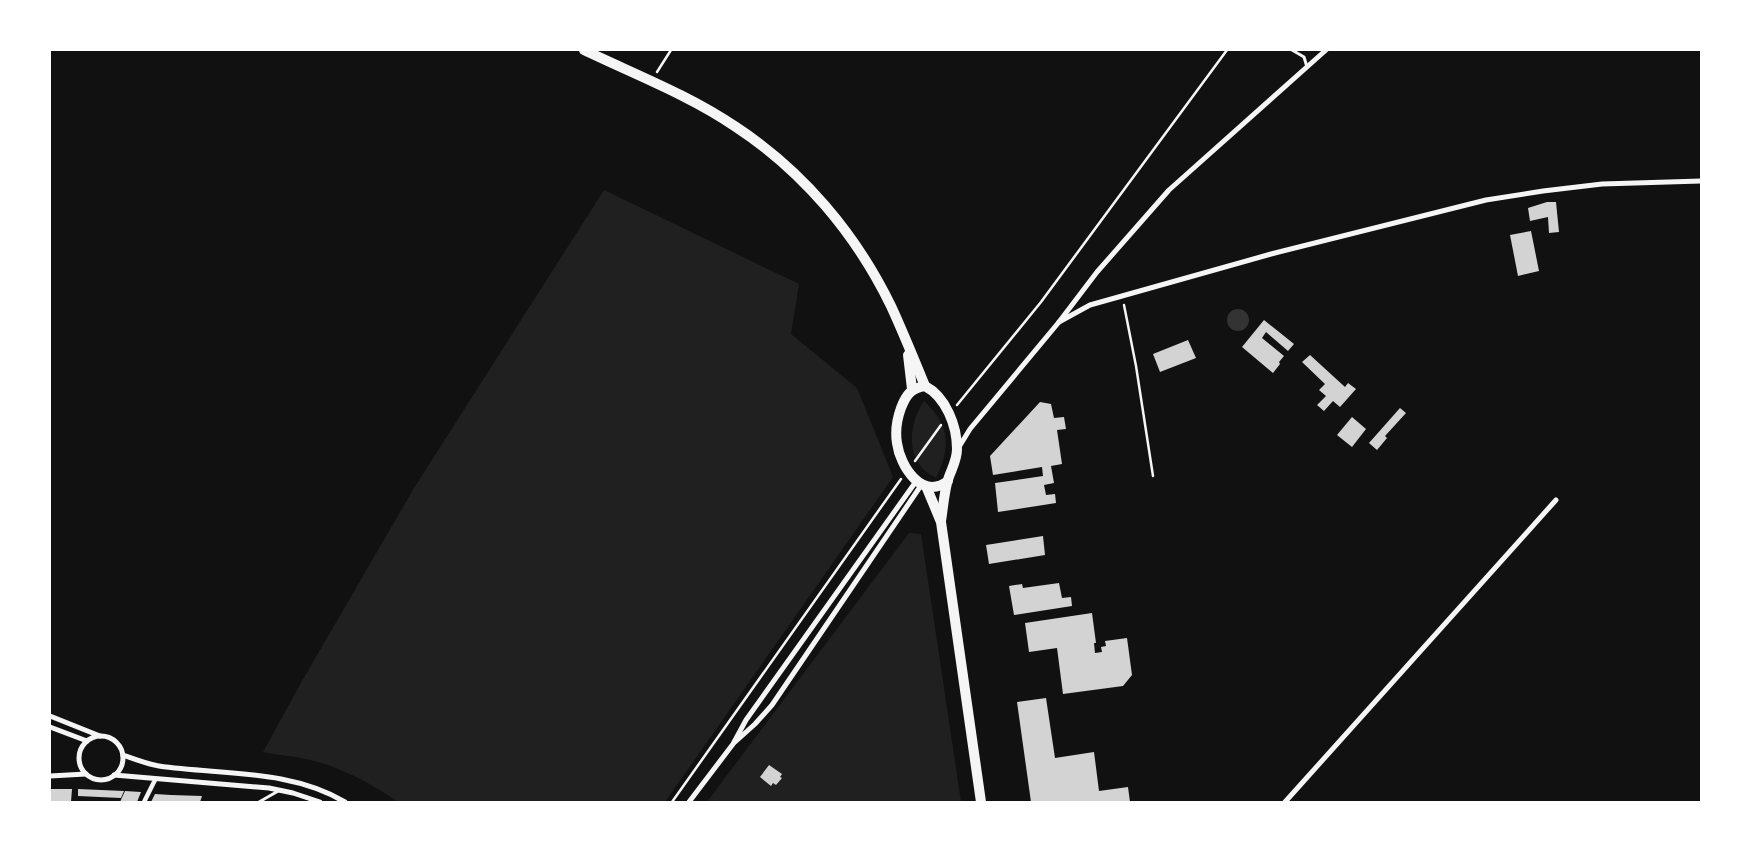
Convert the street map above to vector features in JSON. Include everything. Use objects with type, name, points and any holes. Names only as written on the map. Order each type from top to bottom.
[{"type":"main road","points":[[584,50],[699,105],[736,127],[772,154],[808,187],[846,230],[868,265],[890,304],[925,386],[939,396],[949,414],[957,450],[948,481],[941,522],[981,802]]},
{"type":"main road","points":[[907,344],[912,389]]},
{"type":"main road","points":[[925,386],[912,389],[906,395],[900,410],[897,443],[900,458],[908,470],[922,483],[941,522]]},
{"type":"main road","points":[[922,483],[938,487],[948,481]]},
{"type":"street","points":[[957,450],[970,429],[1059,322],[1097,272],[1169,190],[1326,50]]},
{"type":"street","points":[[1059,322],[1090,305],[1272,254],[1486,200],[1602,184],[1701,181]]},
{"type":"street","points":[[689,802],[733,744],[746,720],[922,483]]},
{"type":"street","points":[[733,744],[772,706],[922,483]]},
{"type":"street","points":[[1285,802],[1556,500]]},
{"type":"street","points":[[50,716],[108,737],[120,747],[123,754],[119,770],[107,779],[100,780],[86,774],[79,761],[80,753],[87,741],[101,736]]},
{"type":"street","points":[[50,727],[87,741]]},
{"type":"street","points":[[123,754],[158,766],[237,773],[286,780],[312,787],[345,802]]},
{"type":"street","points":[[50,776],[86,774]]},
{"type":"street","points":[[114,775],[281,790],[320,802]]},
{"type":"street","points":[[144,802],[155,780]]},
{"type":"lane","points":[[1292,50],[1304,57],[1307,68]]},
{"type":"lane","points":[[261,802],[281,790]]},
{"type":"path","points":[[651,82],[671,50]]},
{"type":"path","points":[[1122,296],[1136,366],[1152,476]]},
{"type":"shaded area","points":[[604,190],[799,284],[791,334],[857,388],[893,477],[665,802],[398,802],[342,770],[306,759],[263,752],[414,488]]},
{"type":"shaded area","points":[[1238,309],[1246,312],[1249,320],[1246,328],[1238,331],[1230,328],[1227,320],[1230,312]]},
{"type":"shaded area","points":[[924,401],[939,419],[945,437],[944,456],[936,478],[919,463],[914,454],[912,443],[914,421]]},
{"type":"shaded area","points":[[909,533],[921,534],[961,802],[707,802]]},
{"type":"building","points":[[1547,202],[1556,202],[1559,232],[1549,233],[1548,217],[1530,221],[1528,208]]},
{"type":"building","points":[[1531,231],[1539,271],[1518,276],[1510,235]]},
{"type":"building","points":[[1264,320],[1294,344],[1288,351],[1266,332],[1262,338],[1284,356],[1273,373],[1242,347]]},
{"type":"building","points":[[1188,340],[1196,358],[1160,372],[1153,354]]},
{"type":"building","points":[[1310,355],[1345,387],[1348,383],[1356,389],[1340,407],[1333,401],[1324,411],[1317,405],[1326,396],[1319,390],[1325,384],[1302,362]]},
{"type":"building","points":[[1040,402],[1051,404],[1054,418],[1064,417],[1066,429],[1057,430],[1062,464],[1051,466],[1054,483],[1044,485],[1046,495],[1055,494],[1056,503],[998,512],[995,483],[1043,476],[1042,467],[993,475],[990,456]]},
{"type":"building","points":[[1400,408],[1406,413],[1385,436],[1387,438],[1377,450],[1369,443]]},
{"type":"building","points":[[1352,417],[1366,429],[1352,447],[1337,435]]},
{"type":"building","points":[[1043,536],[1045,555],[989,564],[986,545]]},
{"type":"building","points":[[1059,583],[1062,598],[1071,597],[1072,606],[1014,615],[1009,586],[1022,584],[1023,588]]},
{"type":"building","points":[[1092,613],[1096,643],[1094,643],[1095,653],[1102,652],[1101,647],[1106,646],[1105,641],[1127,638],[1132,675],[1123,686],[1063,694],[1057,648],[1029,652],[1025,623]]},
{"type":"building","points":[[1046,698],[1055,758],[1094,752],[1099,791],[1128,787],[1130,802],[1031,802],[1017,702]]},
{"type":"building","points":[[769,765],[782,774],[780,777],[782,778],[776,785],[773,783],[771,786],[760,777]]},
{"type":"building","points":[[50,789],[72,789],[71,802],[50,802]]},
{"type":"building","points":[[78,789],[124,791],[121,798],[78,796]]},
{"type":"building","points":[[125,791],[141,792],[137,802],[120,802]]},
{"type":"building","points":[[155,794],[202,796],[200,802],[151,802]]}]
